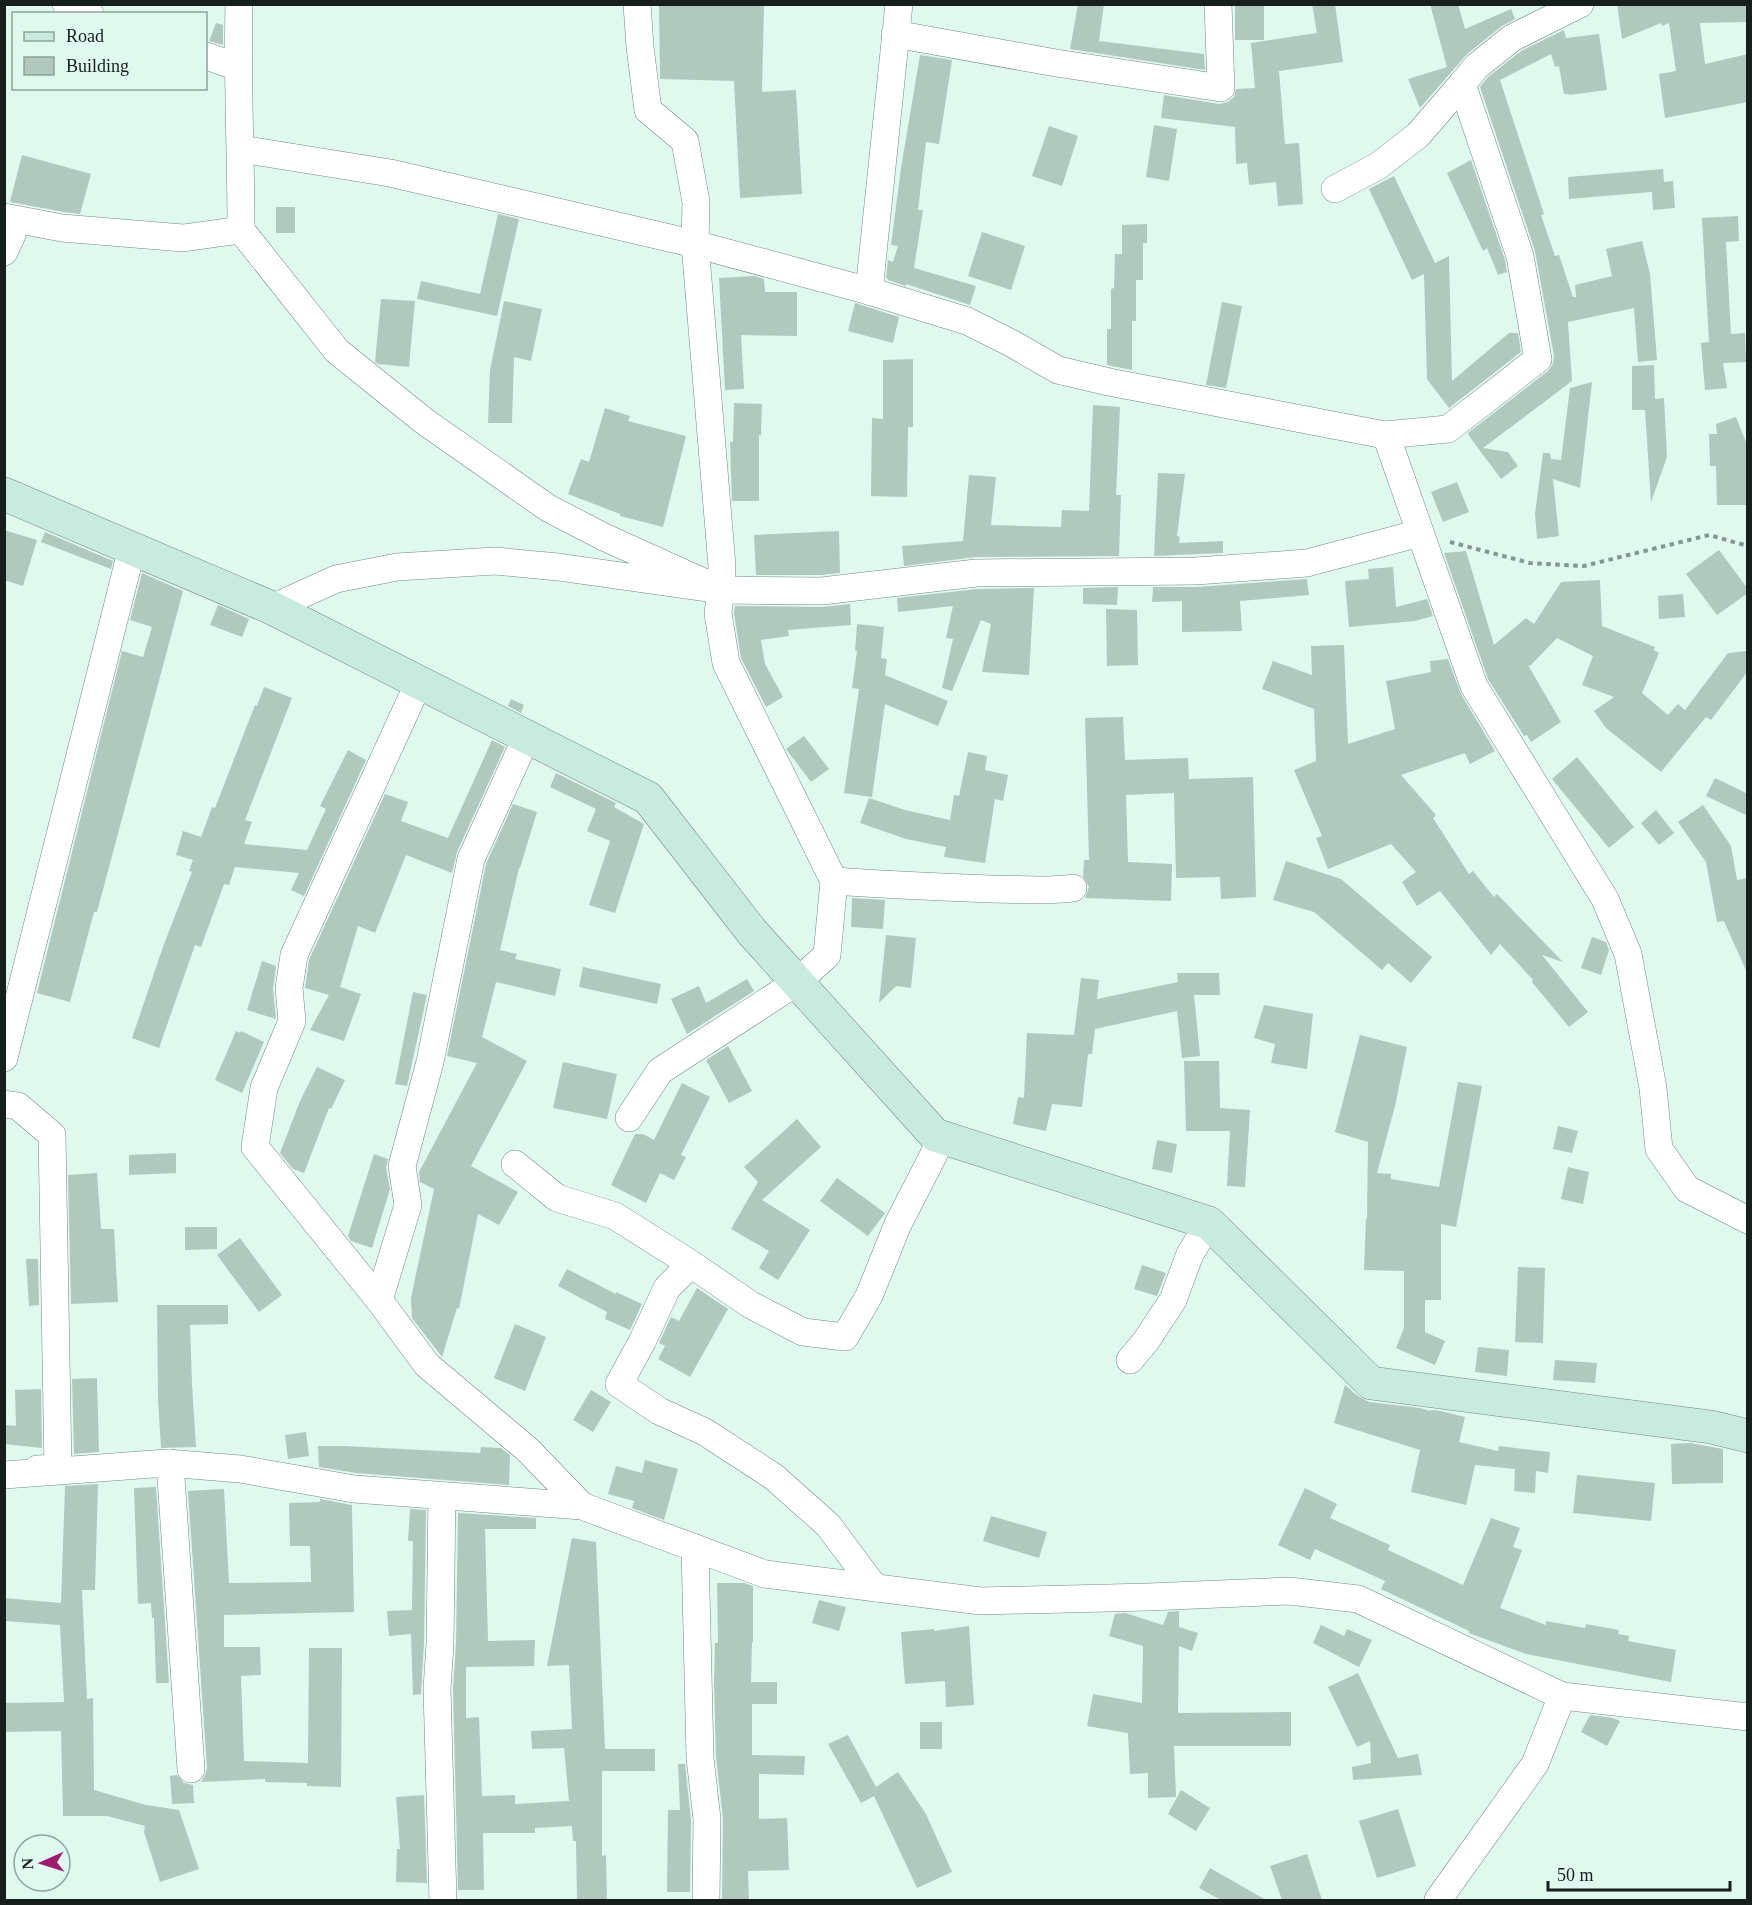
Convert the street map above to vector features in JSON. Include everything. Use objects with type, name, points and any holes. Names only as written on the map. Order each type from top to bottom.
[{"type":"street","points":[[66,4],[85,12]]},
{"type":"street","points":[[239,4],[241,230],[337,351],[424,421],[548,508],[604,537],[721,590]]},
{"type":"street","points":[[629,1118],[660,1071],[797,982],[826,955],[834,881],[726,663],[718,613],[722,566],[695,244],[696,202],[685,141],[648,110],[637,4]]},
{"type":"street","points":[[869,291],[899,4]]},
{"type":"street","points":[[895,34],[1056,63],[1221,88],[1218,4]]},
{"type":"street","points":[[1335,189],[1378,166],[1418,135],[1477,66],[1512,38],[1580,4]]},
{"type":"street","points":[[207,56],[238,67]]},
{"type":"street","points":[[241,149],[390,173],[695,244],[869,291],[967,321],[1058,370],[1109,382],[1386,435],[1448,429],[1538,358],[1520,256],[1462,84]]},
{"type":"street","points":[[4,217],[62,228],[183,238],[241,230]]},
{"type":"street","points":[[4,233],[12,235],[4,252]]},
{"type":"street","points":[[1386,435],[1474,686],[1605,899],[1628,954],[1653,1088],[1659,1149],[1687,1189],[1748,1220]]},
{"type":"street","points":[[4,494],[272,608],[648,798],[752,932],[935,1135],[1209,1223],[1371,1383],[1711,1427],[1748,1436]]},
{"type":"street","points":[[272,608],[336,579],[397,567],[495,561],[558,567],[721,590],[822,591],[976,573],[1196,571],[1307,563],[1420,533]]},
{"type":"street","points":[[4,1058],[132,548]]},
{"type":"street","points":[[419,682],[294,955],[289,988],[292,1021],[264,1088],[255,1147],[379,1300],[427,1365],[528,1450],[582,1506]]},
{"type":"street","points":[[379,1300],[408,1205],[402,1166],[430,1062],[471,859],[527,736]]},
{"type":"street","points":[[834,881],[1004,889],[1073,888]]},
{"type":"street","points":[[4,1104],[18,1106],[52,1135],[58,1468],[31,1469],[4,1462]]},
{"type":"street","points":[[515,1164],[556,1198],[615,1216],[751,1305],[803,1332],[845,1337],[869,1296],[898,1224],[941,1137]]},
{"type":"street","points":[[1130,1360],[1146,1341],[1173,1300],[1190,1254],[1209,1223]]},
{"type":"street","points":[[688,1262],[681,1274],[667,1288],[619,1384],[660,1411],[705,1432],[774,1477],[828,1526],[875,1588]]},
{"type":"street","points":[[170,1463],[191,1769]]},
{"type":"street","points":[[4,1475],[170,1463],[240,1468],[354,1489],[582,1506],[765,1575],[981,1601],[1289,1591],[1358,1599],[1562,1696],[1748,1717]]},
{"type":"street","points":[[442,1496],[440,1644],[437,1689],[443,1900]]},
{"type":"street","points":[[695,1548],[700,1758],[707,1819],[706,1900]]},
{"type":"street","points":[[1438,1900],[1535,1764],[1562,1696]]},
{"type":"path","points":[[1420,533],[1530,563],[1584,566],[1708,535],[1748,546]]},
{"type":"building","points":[[659,4],[764,4],[762,92],[796,90],[802,194],[740,198],[734,81],[660,79]]},
{"type":"building","points":[[1078,4],[1104,4],[1099,41],[1204,54],[1205,70],[1070,49]]},
{"type":"building","points":[[1235,4],[1264,4],[1264,40],[1235,40]]},
{"type":"building","points":[[1312,4],[1335,4],[1343,62],[1279,71],[1285,144],[1299,143],[1303,204],[1278,206],[1276,182],[1249,185],[1247,163],[1236,164],[1235,127],[1161,118],[1164,95],[1219,104],[1228,102],[1234,97],[1236,89],[1255,88],[1251,43],[1317,33]]},
{"type":"building","points":[[1430,4],[1458,4],[1465,29],[1511,9],[1515,19],[1502,26],[1467,54],[1420,108],[1408,79],[1447,67]]},
{"type":"building","points":[[1617,4],[1748,4],[1748,22],[1700,23],[1705,64],[1748,54],[1748,102],[1665,118],[1659,74],[1676,71],[1669,23],[1662,26],[1661,23],[1622,39]]},
{"type":"building","points":[[216,23],[223,25],[223,45],[209,41]]},
{"type":"building","points":[[1564,30],[1566,38],[1599,34],[1607,90],[1564,94],[1559,66],[1555,67],[1551,54],[1500,80],[1544,214],[1541,215],[1555,256],[1559,255],[1573,297],[1576,297],[1575,285],[1612,276],[1606,249],[1642,241],[1650,274],[1657,360],[1638,362],[1634,308],[1568,322],[1572,381],[1483,448],[1508,452],[1518,466],[1501,479],[1468,433],[1548,371],[1553,364],[1554,356],[1535,251],[1480,87],[1488,77],[1521,51]]},
{"type":"building","points":[[920,55],[952,60],[939,144],[926,142],[918,210],[923,210],[914,268],[976,286],[970,305],[886,278],[888,260],[893,262],[898,246],[891,245]]},
{"type":"building","points":[[1154,125],[1177,129],[1169,181],[1146,177]]},
{"type":"building","points":[[1049,126],[1078,136],[1062,186],[1032,176]]},
{"type":"building","points":[[22,155],[91,174],[80,214],[10,202]]},
{"type":"building","points":[[1471,160],[1505,260],[1507,272],[1498,275],[1487,248],[1483,251],[1447,173]]},
{"type":"building","points":[[1663,169],[1664,182],[1673,181],[1675,208],[1653,210],[1652,192],[1569,199],[1568,177]]},
{"type":"building","points":[[1394,176],[1435,263],[1449,256],[1452,381],[1509,333],[1518,333],[1521,352],[1449,408],[1427,379],[1424,274],[1412,280],[1369,189]]},
{"type":"building","points":[[276,207],[295,207],[295,233],[276,233]]},
{"type":"building","points":[[498,214],[519,219],[497,316],[417,299],[421,281],[480,294]]},
{"type":"building","points":[[1738,216],[1739,241],[1726,242],[1731,334],[1745,333],[1746,362],[1723,363],[1727,388],[1705,390],[1701,343],[1709,342],[1702,218]]},
{"type":"building","points":[[1147,224],[1147,243],[1143,243],[1143,280],[1136,280],[1136,321],[1132,321],[1132,370],[1107,365],[1107,329],[1111,329],[1111,289],[1114,288],[1115,254],[1122,254],[1122,225]]},
{"type":"building","points":[[982,232],[1025,246],[1011,290],[968,276]]},
{"type":"building","points":[[754,276],[764,279],[765,292],[797,292],[797,336],[741,335],[744,389],[725,390],[719,278]]},
{"type":"building","points":[[381,299],[415,301],[409,367],[375,362]]},
{"type":"building","points":[[504,301],[542,309],[531,361],[514,357],[512,423],[488,423],[490,370]]},
{"type":"building","points":[[1222,302],[1242,306],[1226,388],[1206,385]]},
{"type":"building","points":[[855,303],[899,317],[893,343],[848,331]]},
{"type":"building","points":[[913,359],[913,427],[908,427],[907,497],[871,496],[872,418],[883,419],[883,360]]},
{"type":"building","points":[[1654,365],[1655,399],[1664,398],[1667,457],[1651,502],[1645,410],[1632,410],[1632,366]]},
{"type":"building","points":[[1592,382],[1580,488],[1553,479],[1559,536],[1537,539],[1535,514],[1543,453],[1550,453],[1551,459],[1561,460],[1570,388]]},
{"type":"building","points":[[734,403],[762,404],[761,435],[759,435],[759,501],[732,501],[730,442],[733,442]]},
{"type":"building","points":[[1093,405],[1120,407],[1116,495],[1121,495],[1119,556],[976,557],[904,566],[902,546],[963,541],[969,475],[996,477],[991,525],[1061,527],[1062,510],[1089,511]]},
{"type":"building","points":[[605,408],[630,416],[628,421],[686,436],[663,527],[620,516],[620,514],[568,494],[581,459],[589,462]]},
{"type":"building","points":[[1736,417],[1748,447],[1748,505],[1717,505],[1716,466],[1710,466],[1709,434],[1717,434],[1716,424]]},
{"type":"building","points":[[1158,473],[1185,474],[1177,536],[1180,537],[1179,543],[1223,541],[1223,553],[1154,556]]},
{"type":"building","points":[[1457,482],[1469,512],[1443,522],[1431,492]]},
{"type":"building","points":[[4,530],[37,540],[23,586],[4,580]]},
{"type":"building","points":[[839,531],[840,573],[756,575],[754,535]]},
{"type":"building","points":[[45,532],[113,561],[111,569],[41,542]]},
{"type":"building","points":[[1719,550],[1748,589],[1748,593],[1717,615],[1686,574]]},
{"type":"building","points":[[1466,551],[1494,645],[1526,618],[1534,624],[1561,582],[1600,580],[1602,626],[1655,647],[1654,650],[1659,653],[1642,693],[1668,715],[1678,704],[1685,710],[1728,653],[1748,651],[1748,671],[1711,720],[1706,717],[1661,772],[1606,728],[1594,711],[1614,697],[1582,685],[1593,656],[1557,638],[1530,666],[1528,665],[1561,722],[1531,742],[1527,735],[1524,736],[1488,679],[1444,553]]},
{"type":"building","points":[[1393,567],[1396,607],[1427,599],[1433,616],[1415,621],[1349,627],[1345,581],[1369,579],[1368,569]]},
{"type":"building","points":[[142,573],[183,591],[97,912],[94,912],[70,1002],[37,993],[122,651],[143,657],[152,627],[130,620]]},
{"type":"building","points":[[1307,579],[1309,595],[1240,601],[1242,631],[1182,632],[1182,601],[1152,602],[1153,587],[1197,587]]},
{"type":"building","points":[[1118,587],[1117,605],[1083,604],[1083,588]]},
{"type":"building","points":[[1034,588],[1029,675],[982,672],[991,624],[981,620],[952,691],[942,688],[953,639],[946,638],[953,606],[898,612],[897,598],[977,589]]},
{"type":"building","points":[[1683,594],[1685,617],[1659,619],[1658,596]]},
{"type":"building","points":[[850,604],[851,625],[788,630],[789,636],[761,640],[765,664],[783,697],[766,707],[741,658],[735,606],[822,607]]},
{"type":"building","points":[[218,605],[249,619],[242,637],[210,625]]},
{"type":"building","points":[[1106,609],[1137,610],[1138,665],[1107,666]]},
{"type":"building","points":[[857,624],[884,627],[881,658],[887,659],[885,675],[948,701],[938,726],[885,704],[872,797],[844,793],[859,689],[852,688],[857,651],[855,651]]},
{"type":"building","points":[[1344,645],[1348,744],[1395,729],[1386,681],[1431,672],[1430,661],[1448,659],[1461,694],[1495,751],[1470,764],[1465,753],[1401,775],[1436,815],[1433,818],[1469,874],[1473,871],[1494,897],[1497,894],[1563,962],[1542,955],[1588,1012],[1569,1027],[1532,982],[1533,980],[1500,944],[1491,955],[1440,891],[1417,906],[1402,882],[1416,872],[1391,844],[1328,869],[1316,838],[1322,836],[1294,770],[1316,761],[1314,709],[1262,689],[1273,661],[1312,675],[1311,646]]},
{"type":"building","points":[[264,687],[292,698],[245,820],[252,822],[244,844],[307,850],[326,809],[320,806],[348,750],[366,760],[304,896],[291,890],[299,873],[235,867],[229,885],[224,884],[201,947],[195,945],[159,1048],[132,1038],[164,944],[192,872],[189,871],[193,860],[176,855],[183,831],[201,837]]},
{"type":"building","points":[[511,699],[524,705],[521,713],[508,706]]},
{"type":"building","points":[[1123,717],[1125,760],[1188,758],[1189,779],[1253,777],[1256,897],[1221,899],[1220,877],[1176,878],[1174,793],[1126,795],[1128,862],[1172,864],[1171,901],[1085,898],[1089,887],[1083,877],[1084,860],[1089,860],[1085,718]]},
{"type":"building","points":[[804,736],[829,769],[811,782],[786,749]]},
{"type":"building","points":[[492,740],[505,747],[457,852],[452,873],[406,855],[375,933],[358,926],[340,987],[361,994],[344,1041],[310,1030],[329,995],[305,988],[309,960],[385,794],[408,802],[401,821],[448,838]]},
{"type":"building","points":[[968,752],[987,756],[985,770],[1008,775],[1003,801],[995,799],[985,863],[944,857],[946,847],[906,839],[860,823],[869,798],[905,810],[950,820],[954,795],[959,796]]},
{"type":"building","points":[[1577,757],[1634,827],[1609,848],[1552,779]]},
{"type":"building","points":[[556,773],[616,803],[614,807],[644,824],[615,913],[589,905],[610,841],[587,831],[596,809],[550,787]]},
{"type":"building","points":[[1715,778],[1748,794],[1748,816],[1706,796]]},
{"type":"building","points":[[513,804],[537,812],[519,868],[500,950],[517,954],[515,959],[561,969],[555,996],[496,982],[482,1037],[527,1061],[471,1166],[518,1192],[499,1225],[478,1214],[459,1309],[457,1308],[442,1357],[412,1318],[411,1298],[434,1189],[420,1182],[419,1172],[477,1063],[447,1056],[486,864]]},
{"type":"building","points":[[1703,805],[1731,846],[1737,880],[1748,878],[1748,975],[1724,921],[1717,922],[1706,862],[1678,822]]},
{"type":"building","points":[[1656,810],[1674,833],[1659,845],[1641,823]]},
{"type":"building","points":[[1286,861],[1341,879],[1432,957],[1411,983],[1388,963],[1382,970],[1314,912],[1273,900]]},
{"type":"building","points":[[852,898],[885,900],[883,929],[851,927]]},
{"type":"building","points":[[886,935],[916,938],[911,988],[896,986],[879,1003]]},
{"type":"building","points":[[1592,937],[1606,942],[1609,950],[1601,975],[1581,968]]},
{"type":"building","points":[[262,961],[276,966],[273,989],[276,1019],[247,1010]]},
{"type":"building","points":[[583,967],[661,984],[657,1004],[579,987]]},
{"type":"building","points":[[1177,973],[1219,973],[1220,995],[1194,995],[1200,1056],[1182,1058],[1177,1011],[1095,1029],[1092,1054],[1088,1054],[1082,1107],[1052,1104],[1046,1131],[1013,1124],[1018,1097],[1024,1098],[1027,1033],[1074,1035],[1081,978],[1099,980],[1097,999],[1178,982]]},
{"type":"building","points":[[747,979],[754,991],[687,1034],[671,999],[699,986],[706,1003]]},
{"type":"building","points":[[413,992],[427,995],[407,1086],[395,1084]]},
{"type":"building","points":[[1264,1005],[1313,1014],[1307,1069],[1271,1063],[1275,1044],[1254,1038]]},
{"type":"building","points":[[236,1031],[240,1033],[241,1031],[264,1042],[242,1093],[215,1080]]},
{"type":"building","points":[[1360,1035],[1407,1047],[1395,1106],[1377,1173],[1391,1174],[1391,1179],[1439,1187],[1458,1082],[1482,1086],[1456,1227],[1441,1224],[1441,1300],[1425,1300],[1425,1332],[1445,1341],[1435,1365],[1396,1348],[1404,1328],[1404,1271],[1364,1270],[1368,1142],[1335,1132]]},
{"type":"building","points":[[728,1046],[752,1091],[729,1103],[706,1060]]},
{"type":"building","points":[[1184,1061],[1219,1061],[1220,1108],[1250,1110],[1245,1187],[1227,1186],[1230,1131],[1186,1131]]},
{"type":"building","points":[[563,1062],[617,1074],[607,1119],[553,1108]]},
{"type":"building","points":[[317,1067],[345,1080],[331,1109],[329,1108],[304,1173],[293,1169],[280,1153],[300,1101]]},
{"type":"building","points":[[682,1083],[710,1097],[681,1155],[686,1157],[674,1180],[660,1173],[646,1203],[611,1185],[635,1134],[643,1134],[654,1140]]},
{"type":"building","points":[[797,1119],[821,1147],[762,1200],[810,1230],[778,1280],[759,1268],[769,1251],[731,1229],[758,1182],[744,1167]]},
{"type":"building","points":[[1558,1126],[1578,1131],[1572,1153],[1553,1149]]},
{"type":"building","points":[[1157,1140],[1177,1144],[1172,1173],[1152,1169]]},
{"type":"building","points":[[176,1153],[176,1173],[129,1175],[129,1155]]},
{"type":"building","points":[[374,1154],[388,1159],[386,1168],[390,1189],[372,1248],[351,1241],[348,1236]]},
{"type":"building","points":[[1568,1167],[1589,1172],[1583,1204],[1561,1199]]},
{"type":"building","points":[[97,1173],[101,1229],[114,1229],[118,1302],[71,1304],[68,1175]]},
{"type":"building","points":[[837,1178],[885,1213],[868,1236],[820,1201]]},
{"type":"building","points":[[185,1227],[217,1227],[217,1249],[185,1250]]},
{"type":"building","points":[[240,1238],[282,1295],[259,1312],[217,1255]]},
{"type":"building","points":[[26,1259],[38,1259],[39,1305],[29,1306]]},
{"type":"building","points":[[1142,1265],[1166,1273],[1157,1296],[1134,1289]]},
{"type":"building","points":[[1518,1267],[1545,1268],[1543,1343],[1515,1342]]},
{"type":"building","points":[[567,1269],[616,1294],[616,1292],[642,1304],[630,1330],[605,1319],[607,1312],[558,1286]]},
{"type":"building","points":[[697,1288],[728,1309],[690,1377],[658,1359],[665,1346],[659,1343],[671,1317],[679,1321]]},
{"type":"building","points":[[157,1305],[228,1305],[228,1324],[190,1325],[196,1447],[161,1448]]},
{"type":"building","points":[[515,1324],[546,1337],[525,1391],[494,1378]]},
{"type":"building","points":[[1478,1347],[1509,1350],[1507,1376],[1475,1372]]},
{"type":"building","points":[[1555,1360],[1597,1363],[1595,1383],[1553,1380]]},
{"type":"building","points":[[97,1378],[99,1452],[74,1454],[72,1379]]},
{"type":"building","points":[[1345,1385],[1369,1402],[1441,1411],[1465,1417],[1459,1442],[1498,1451],[1499,1446],[1550,1452],[1548,1473],[1536,1471],[1535,1493],[1514,1491],[1515,1469],[1475,1465],[1466,1505],[1411,1492],[1420,1450],[1334,1423]]},
{"type":"building","points":[[41,1389],[42,1448],[4,1444],[4,1425],[16,1426],[15,1390]]},
{"type":"building","points":[[591,1390],[611,1402],[593,1432],[573,1420]]},
{"type":"building","points":[[306,1432],[309,1456],[288,1459],[285,1435]]},
{"type":"building","points":[[1690,1443],[1723,1449],[1723,1483],[1672,1484],[1671,1444]]},
{"type":"building","points":[[318,1446],[480,1453],[481,1447],[501,1448],[510,1455],[509,1485],[356,1473],[319,1467]]},
{"type":"building","points":[[645,1460],[678,1469],[664,1520],[632,1508],[634,1501],[608,1494],[616,1466],[642,1473]]},
{"type":"building","points":[[1577,1475],[1655,1483],[1651,1521],[1573,1513]]},
{"type":"building","points":[[98,1484],[95,1590],[82,1590],[87,1699],[93,1698],[94,1790],[146,1805],[179,1810],[199,1869],[160,1882],[144,1832],[145,1826],[107,1816],[63,1816],[61,1731],[4,1732],[4,1703],[64,1702],[60,1625],[4,1621],[4,1598],[61,1603],[65,1486]]},
{"type":"building","points":[[156,1487],[169,1683],[156,1683],[154,1618],[152,1618],[151,1603],[138,1604],[134,1488]]},
{"type":"building","points":[[1305,1488],[1337,1504],[1330,1518],[1390,1545],[1388,1550],[1463,1585],[1491,1518],[1520,1528],[1513,1547],[1522,1550],[1500,1608],[1546,1625],[1546,1621],[1585,1628],[1586,1624],[1619,1630],[1618,1634],[1629,1636],[1628,1641],[1676,1650],[1671,1682],[1526,1654],[1469,1633],[1381,1589],[1385,1581],[1315,1549],[1310,1560],[1278,1545]]},
{"type":"building","points":[[224,1489],[229,1583],[311,1582],[310,1546],[290,1546],[289,1503],[320,1502],[320,1499],[352,1505],[354,1612],[224,1615],[224,1647],[260,1647],[261,1675],[241,1676],[244,1761],[308,1763],[309,1648],[342,1648],[341,1787],[265,1782],[265,1779],[201,1782],[207,1768],[188,1491]]},
{"type":"building","points":[[410,1509],[426,1510],[421,1694],[413,1695],[411,1634],[389,1636],[387,1611],[412,1610],[413,1541],[408,1541]]},
{"type":"building","points":[[458,1513],[536,1518],[536,1529],[485,1529],[488,1641],[535,1640],[534,1666],[466,1667],[466,1718],[479,1717],[482,1796],[515,1795],[515,1804],[569,1801],[564,1748],[532,1749],[531,1731],[572,1729],[569,1665],[547,1666],[572,1538],[596,1542],[605,1749],[655,1749],[655,1771],[602,1771],[602,1856],[606,1855],[607,1900],[577,1900],[576,1841],[573,1841],[572,1826],[535,1828],[535,1833],[483,1833],[484,1890],[458,1890],[453,1689]]},
{"type":"building","points":[[991,1516],[1047,1532],[1039,1558],[983,1541]]},
{"type":"building","points":[[717,1583],[744,1583],[753,1586],[751,1682],[777,1682],[777,1704],[752,1704],[752,1755],[805,1756],[804,1775],[759,1774],[759,1819],[787,1818],[789,1870],[748,1871],[749,1900],[722,1900],[723,1819],[716,1757],[714,1684],[715,1643],[718,1643]]},
{"type":"building","points":[[819,1600],[846,1607],[839,1631],[812,1623]]},
{"type":"building","points":[[1179,1611],[1179,1627],[1198,1633],[1192,1651],[1179,1646],[1178,1713],[1291,1712],[1291,1746],[1174,1746],[1176,1797],[1148,1798],[1148,1773],[1130,1774],[1128,1733],[1087,1726],[1093,1694],[1142,1703],[1143,1646],[1109,1636],[1115,1614],[1125,1613],[1163,1625],[1168,1612]]},
{"type":"building","points":[[1321,1625],[1344,1636],[1347,1629],[1372,1640],[1359,1667],[1313,1643]]},
{"type":"building","points":[[969,1626],[974,1705],[946,1707],[945,1681],[905,1684],[901,1632],[934,1629],[934,1631]]},
{"type":"building","points":[[1358,1673],[1398,1758],[1418,1754],[1422,1775],[1353,1780],[1352,1767],[1371,1763],[1370,1741],[1357,1747],[1328,1687]]},
{"type":"building","points":[[1590,1715],[1620,1721],[1607,1746],[1581,1732]]},
{"type":"building","points":[[920,1722],[942,1722],[942,1749],[920,1749]]},
{"type":"building","points":[[848,1735],[876,1787],[898,1772],[926,1814],[952,1872],[917,1888],[874,1796],[861,1803],[828,1744]]},
{"type":"building","points":[[678,1764],[685,1764],[691,1820],[690,1892],[667,1892],[668,1810],[680,1810]]},
{"type":"building","points":[[177,1775],[184,1783],[193,1785],[194,1803],[172,1804],[170,1776]]},
{"type":"building","points":[[1181,1790],[1210,1808],[1196,1831],[1168,1814]]},
{"type":"building","points":[[424,1795],[427,1883],[396,1882],[397,1849],[400,1849],[396,1797]]},
{"type":"building","points":[[1398,1809],[1416,1866],[1377,1878],[1359,1821]]},
{"type":"building","points":[[1307,1854],[1322,1900],[1282,1900],[1270,1866]]},
{"type":"building","points":[[1210,1868],[1266,1900],[1221,1900],[1199,1888]]}]
